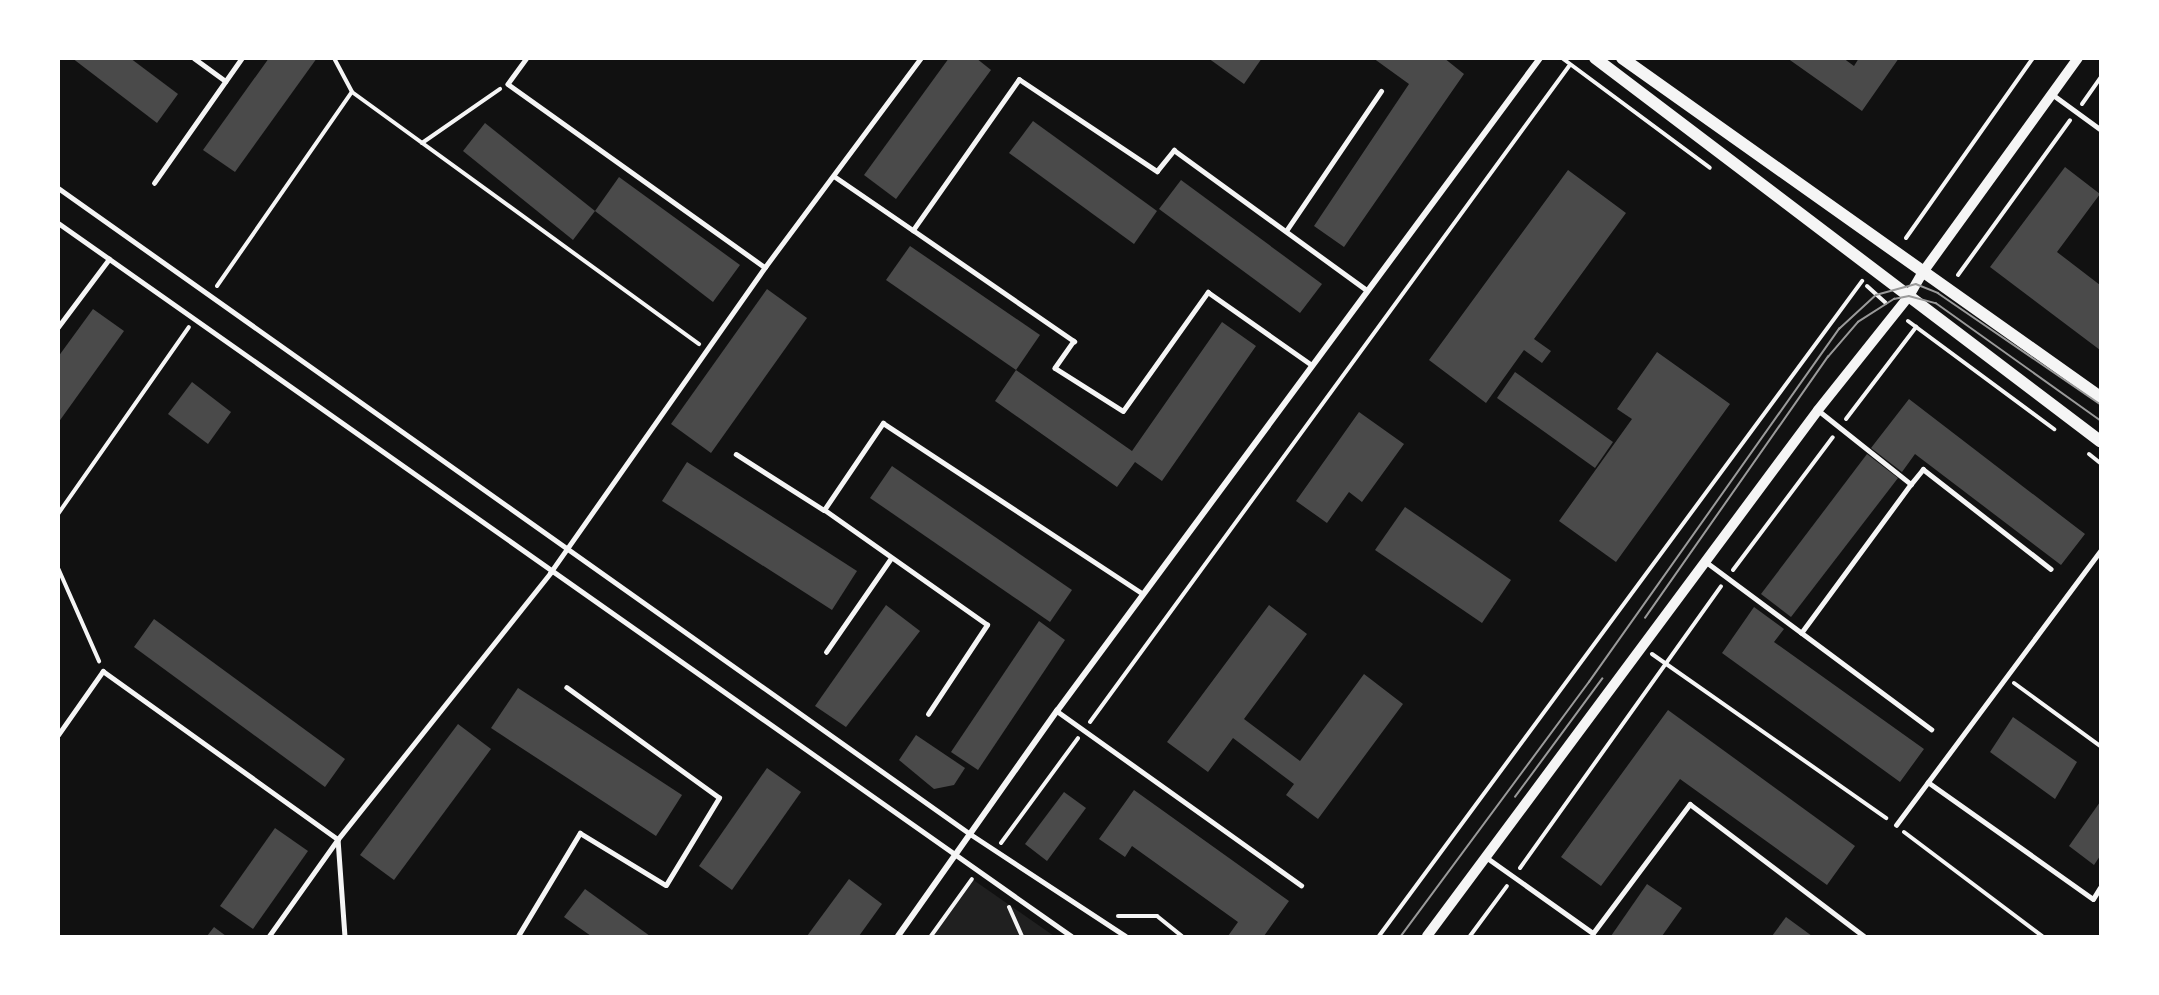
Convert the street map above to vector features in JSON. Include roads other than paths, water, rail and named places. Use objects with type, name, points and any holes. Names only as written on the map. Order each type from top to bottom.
[{"type":"main road","points":[[1595,58],[2100,441]]},
{"type":"main road","points":[[1622,58],[2100,397]]},
{"type":"street","points":[[898,936],[1057,711],[1540,58]]},
{"type":"street","points":[[1427,936],[1818,410],[1893,311],[1909,296],[1923,272],[2078,58]]},
{"type":"street","points":[[58,188],[568,547],[970,834],[1125,936]]},
{"type":"street","points":[[58,224],[550,573],[1071,936]]},
{"type":"lane","points":[[194,58],[226,81]]},
{"type":"lane","points":[[154,183],[242,58]]},
{"type":"lane","points":[[527,58],[508,84],[765,267]]},
{"type":"lane","points":[[269,936],[338,839],[550,573],[765,267],[921,58]]},
{"type":"lane","points":[[913,231],[1019,79],[1157,171],[1174,150],[1367,290]]},
{"type":"lane","points":[[1286,231],[1381,91]]},
{"type":"lane","points":[[2052,94],[2100,129]]},
{"type":"lane","points":[[834,176],[1074,341],[1055,368],[1123,411],[1208,292],[1312,364]]},
{"type":"lane","points":[[58,327],[109,259]]},
{"type":"lane","points":[[1818,410],[1911,484]]},
{"type":"lane","points":[[824,510],[883,423],[1143,594]]},
{"type":"lane","points":[[736,454],[824,510],[987,625],[928,714]]},
{"type":"lane","points":[[1801,633],[1923,469],[2050,569]]},
{"type":"lane","points":[[1896,825],[2008,679],[2100,551]]},
{"type":"lane","points":[[826,652],[891,558]]},
{"type":"lane","points":[[1705,561],[1931,729]]},
{"type":"lane","points":[[58,735],[103,671],[338,839]]},
{"type":"lane","points":[[518,936],[580,833],[666,885],[719,798],[567,688]]},
{"type":"lane","points":[[1057,711],[1301,885]]},
{"type":"lane","points":[[1928,783],[2093,899],[2100,888]]},
{"type":"lane","points":[[1486,857],[1512,879],[1592,935],[1690,804],[1864,936]]},
{"type":"lane","points":[[338,839],[345,936]]},
{"type":"tram line","points":[[1401,936],[1589,682],[1839,329],[1876,295],[1916,284],[1938,293],[2100,404]]},
{"type":"tram line","points":[[1645,618],[1828,357],[1858,322],[1894,299],[1909,296],[1936,303],[2100,420]]},
{"type":"tram line","points":[[1515,797],[1602,679]]}]
